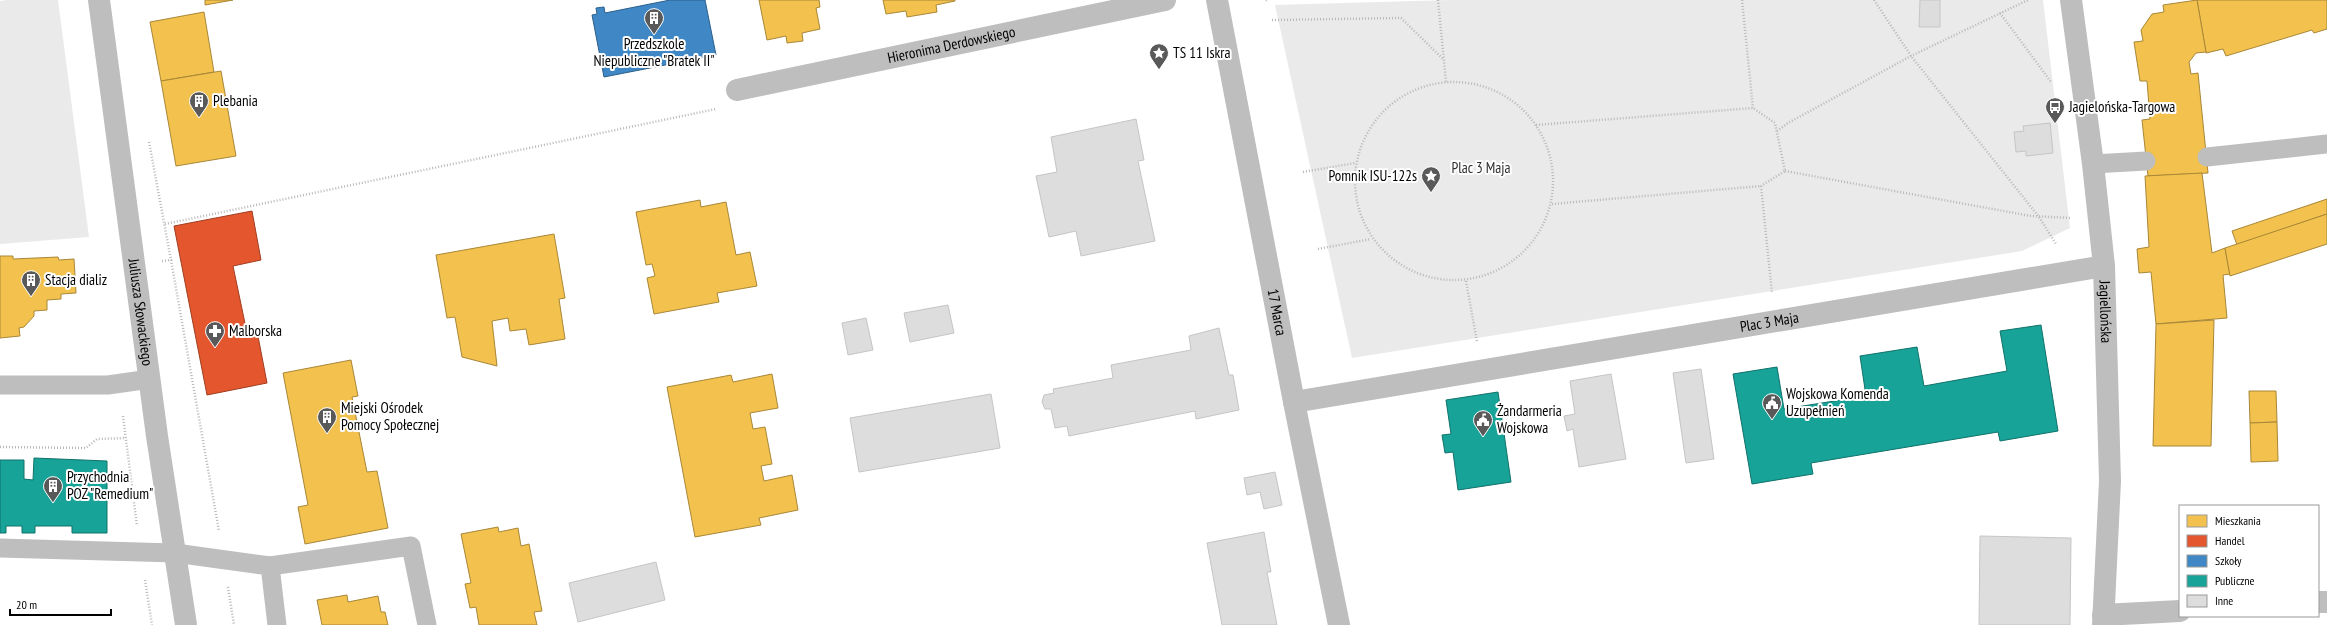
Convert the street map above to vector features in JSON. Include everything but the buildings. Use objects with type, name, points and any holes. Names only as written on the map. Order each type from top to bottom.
[{"type":"street","name":"Juliusza Słowackiego","points":[[99,0],[157,436],[186,625]]},
{"type":"street","name":"Hieronima Derdowskiego","points":[[737,90],[1165,0]]},
{"type":"street","name":"17 Marca","points":[[1217,0],[1294,402],[1339,625]]},
{"type":"street","name":"Jagiellońska","points":[[2070,0],[2093,164],[2104,266],[2110,481],[2103,620]]},
{"type":"street","name":"Plac 3 Maja","points":[[1294,402],[2104,266]]},
{"type":"street","points":[[2103,620],[2179,611]]},
{"type":"lane","points":[[2207,157],[2327,144]]},
{"type":"lane","points":[[2093,164],[2146,161]]},
{"type":"lane","points":[[0,386],[108,384],[150,378]]},
{"type":"lane","points":[[0,548],[175,554],[270,566],[411,546],[427,625]]},
{"type":"lane","points":[[270,566],[277,625]]},
{"type":"path","points":[[1438,0],[1446,82]]},
{"type":"path","points":[[1742,0],[1753,108]]},
{"type":"path","points":[[1874,0],[1910,56],[2038,217],[2059,248]]},
{"type":"path","points":[[1777,131],[1788,123],[1910,56],[2028,0]]},
{"type":"path","points":[[2000,14],[2053,84]]},
{"type":"path","points":[[1272,20],[1401,18],[1444,60]]},
{"type":"path","points":[[1446,82],[1472,83],[1497,91],[1519,105],[1536,125],[1548,149],[1554,176],[1552,204],[1540,232],[1521,255],[1496,272],[1466,281],[1430,279],[1397,265],[1371,239],[1358,207],[1355,163],[1366,132],[1387,107],[1414,89],[1446,82]]},
{"type":"path","points":[[165,224],[719,108]]},
{"type":"path","points":[[1536,125],[1753,108],[1775,123],[1785,171]]},
{"type":"path","points":[[1303,172],[1355,163]]},
{"type":"path","points":[[1552,204],[1761,186],[1785,171],[2038,217],[2076,217]]},
{"type":"path","points":[[1761,186],[1772,296]]},
{"type":"path","points":[[1318,249],[1371,239]]},
{"type":"path","points":[[1466,281],[1479,350]]},
{"type":"path","points":[[0,447],[86,448],[97,439],[157,436]]},
{"type":"green space","points":[[58,0],[89,237],[0,244],[0,1]]},
{"type":"green space","name":"Plac 3 Maja","points":[[1449,0],[2043,0],[2070,228],[2022,251],[1352,358],[1275,5]]},
{"type":"place","name":"Przedszkole Niepubliczne \"Bratek II\"","points":[[654,35]]},
{"type":"place","name":"TS 11 Iskra","points":[[1159,70]]},
{"type":"place","name":"Plebania","points":[[199,118]]},
{"type":"place","name":"Jagielońska-Targowa","points":[[2055,124]]},
{"type":"place","name":"Pomnik ISU-122s","points":[[1431,193]]},
{"type":"place","name":"Stacja dializ","points":[[31,297]]},
{"type":"place","name":"Malborska","points":[[215,348]]},
{"type":"place","name":"Wojskowa Komenda Uzupełnień","points":[[1772,420]]},
{"type":"place","name":"Miejski Ośrodek Pomocy Społecznej","points":[[327,434]]},
{"type":"place","name":"Żandarmeria Wojskowa","points":[[1483,437]]},
{"type":"place","name":"Przychodnia POZ \"Remedium\"","points":[[53,503]]}]
